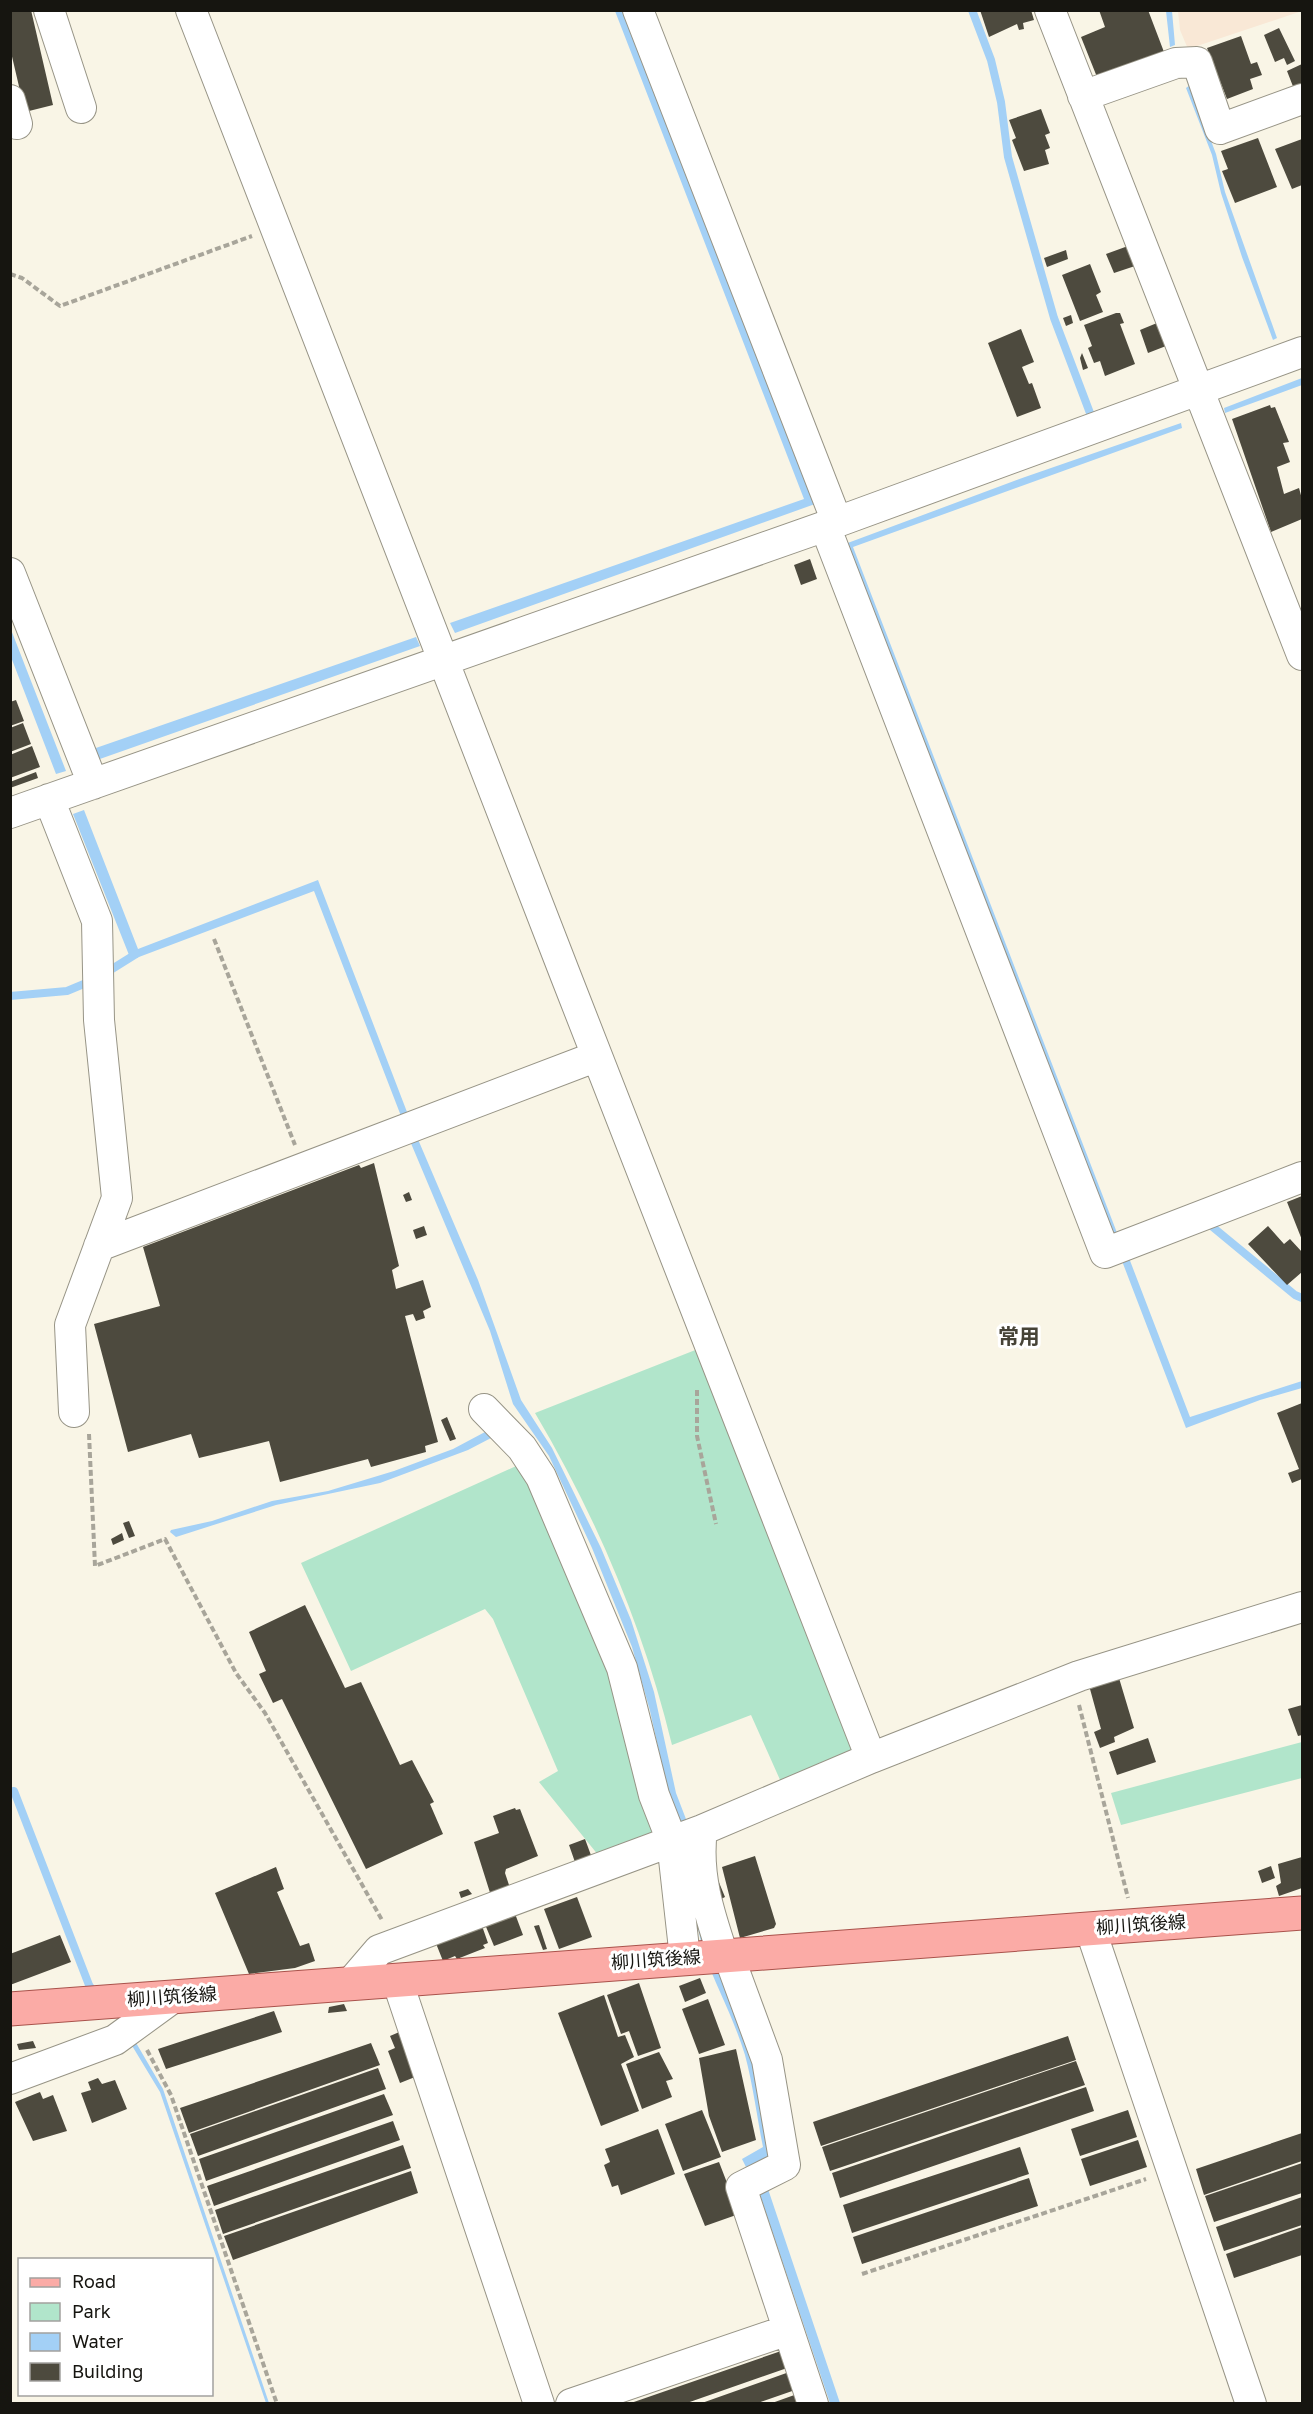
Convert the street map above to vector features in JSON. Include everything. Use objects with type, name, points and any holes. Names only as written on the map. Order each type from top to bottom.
[{"type":"main road","name":"柳川筑後線","points":[[10,2009],[1302,1913]]},
{"type":"street","points":[[50,10],[81,108]]},
{"type":"street","points":[[191,10],[444,660],[595,1057],[871,1758]]},
{"type":"street","points":[[638,10],[1105,1253],[1302,1177]]},
{"type":"street","points":[[1050,10],[1302,655]]},
{"type":"street","points":[[1083,96],[1176,63],[1197,62],[1220,129],[1302,99]]},
{"type":"street","points":[[10,813],[831,524],[1302,352]]},
{"type":"street","points":[[10,573],[93,784]]},
{"type":"street","points":[[49,799],[97,921],[99,1020],[117,1198],[70,1325],[74,1407]]},
{"type":"street","points":[[99,1246],[595,1057]]},
{"type":"street","points":[[484,1409],[522,1448],[541,1477],[622,1668],[654,1795],[672,1841],[685,1958]]},
{"type":"street","points":[[349,1985],[379,1950],[702,1830],[871,1758],[1072,1678],[1302,1607]]},
{"type":"street","points":[[702,1830],[700,1872],[708,1910],[767,2060],[785,2165],[741,2187],[813,2403]]},
{"type":"street","points":[[1090,1928],[1251,2403]]},
{"type":"street","points":[[397,1980],[539,2403]]},
{"type":"street","points":[[10,2079],[115,2040],[174,1997]]},
{"type":"street","points":[[571,2403],[788,2330]]},
{"type":"path","points":[[10,274],[22,278],[60,306],[276,228]]},
{"type":"path","points":[[214,939],[304,1168]]},
{"type":"path","points":[[698,1381],[697,1436],[716,1524]]},
{"type":"path","points":[[74,1407],[88,1412],[95,1566],[165,1539],[236,1673],[265,1713],[387,1930]]},
{"type":"path","points":[[1072,1678],[1135,1925]]},
{"type":"path","points":[[145,2045],[171,2095],[277,2403]]},
{"type":"path","points":[[862,2274],[1172,2170]]},
{"type":"shaded area","points":[[1178,11],[1302,11],[1188,49],[1180,30]]},
{"type":"green space","points":[[703,1347],[854,1736],[852,1754],[781,1782],[751,1715],[672,1745],[647,1659],[616,1574],[578,1492],[535,1413]]},
{"type":"green space","points":[[525,1462],[596,1616],[659,1837],[599,1856],[539,1782],[558,1771],[493,1619],[485,1609],[351,1671],[301,1563]]},
{"type":"green space","points":[[1302,1742],[1302,1778],[1121,1825],[1111,1793]]},
{"type":"water","points":[[615,11],[623,11],[815,504],[455,633],[450,623],[804,499]]},
{"type":"water","points":[[1166,11],[1172,11],[1175,45],[1170,47]]},
{"type":"water","points":[[1190,85],[1216,154],[1225,192],[1277,338],[1273,340],[1242,257],[1221,193],[1212,155],[1186,88]]},
{"type":"water","points":[[1302,378],[1302,385],[1225,413],[1224,408]]},
{"type":"water","points":[[1181,423],[1182,428],[853,547],[1119,1238],[1113,1240],[845,544],[1025,477]]},
{"type":"water","points":[[10,627],[66,771],[56,774],[11,657]]},
{"type":"water","points":[[416,637],[420,646],[97,760],[93,749]]},
{"type":"water","points":[[84,810],[138,949],[318,880],[407,1112],[401,1116],[314,891],[131,960],[73,814]]},
{"type":"water","points":[[417,1137],[478,1280],[521,1400],[552,1448],[601,1548],[631,1620],[654,1692],[676,1793],[694,1840],[755,2057],[772,2155],[746,2167],[742,2159],[763,2147],[745,2055],[703,1951],[650,1711],[632,1647],[592,1548],[549,1456],[513,1404],[490,1331],[410,1141]]},
{"type":"water","points":[[1129,1258],[1190,1417],[1302,1381],[1302,1388],[1260,1400],[1186,1428],[1122,1261]]},
{"type":"water","points":[[485,1432],[491,1438],[468,1450],[380,1483],[276,1505],[176,1537],[170,1532],[272,1501],[328,1491],[394,1471],[453,1449]]},
{"type":"water","points":[[135,2041],[163,2089],[269,2403],[266,2403],[160,2092],[131,2044]]},
{"type":"water","points":[[768,2189],[840,2403],[830,2403],[759,2192]]},
{"type":"building","points":[[31,10],[53,105],[25,112],[10,48],[10,12]]},
{"type":"building","points":[[980,10],[1031,10],[1034,20],[1023,23],[1024,29],[1019,30],[1017,24],[989,37]]},
{"type":"building","points":[[1099,10],[1148,10],[1164,52],[1097,77],[1081,37],[1105,27]]},
{"type":"building","points":[[1279,28],[1295,61],[1287,65],[1284,58],[1275,62],[1264,35]]},
{"type":"building","points":[[1241,36],[1251,64],[1257,62],[1262,75],[1250,79],[1253,89],[1227,99],[1207,48]]},
{"type":"building","points":[[1302,64],[1302,86],[1294,89],[1287,71]]},
{"type":"building","points":[[1041,109],[1050,133],[1045,135],[1050,148],[1045,150],[1049,164],[1024,171],[1012,140],[1016,138],[1009,120]]},
{"type":"building","points":[[1258,138],[1277,187],[1235,203],[1222,171],[1228,169],[1221,151]]},
{"type":"building","points":[[1302,139],[1302,185],[1292,189],[1275,149]]},
{"type":"building","points":[[1128,246],[1135,266],[1114,273],[1106,254]]},
{"type":"building","points":[[1066,250],[1068,259],[1047,267],[1044,258]]},
{"type":"building","points":[[1090,264],[1101,292],[1096,295],[1103,312],[1080,321],[1062,275]]},
{"type":"building","points":[[1120,313],[1124,323],[1120,324],[1135,364],[1105,376],[1100,361],[1094,363],[1088,348],[1092,346],[1084,325]]},
{"type":"building","points":[[1071,315],[1073,323],[1066,326],[1063,318]]},
{"type":"building","points":[[1157,323],[1166,346],[1148,353],[1140,330]]},
{"type":"building","points":[[1021,329],[1034,362],[1022,367],[1029,384],[1032,383],[1041,408],[1017,417],[988,343]]},
{"type":"building","points":[[1082,353],[1088,368],[1083,370],[1080,358]]},
{"type":"building","points":[[1270,405],[1271,408],[1275,407],[1289,442],[1283,443],[1290,462],[1277,467],[1284,494],[1299,488],[1302,499],[1302,519],[1271,532],[1232,419]]},
{"type":"building","points":[[810,559],[817,579],[801,585],[794,565]]},
{"type":"building","points":[[16,700],[24,721],[10,726],[10,702]]},
{"type":"building","points":[[23,723],[31,744],[10,752],[10,728]]},
{"type":"building","points":[[32,746],[40,767],[10,778],[10,755]]},
{"type":"building","points":[[36,772],[38,778],[10,788],[10,782]]},
{"type":"building","points":[[374,1163],[399,1266],[392,1270],[396,1289],[423,1280],[431,1307],[423,1311],[425,1318],[416,1321],[413,1314],[405,1316],[438,1442],[425,1446],[426,1452],[371,1467],[368,1459],[280,1482],[269,1441],[199,1458],[191,1434],[128,1452],[94,1324],[160,1306],[143,1247],[359,1165],[361,1168]]},
{"type":"building","points":[[409,1192],[412,1200],[406,1202],[403,1195]]},
{"type":"building","points":[[1302,1196],[1302,1240],[1287,1202]]},
{"type":"building","points":[[424,1226],[427,1235],[416,1239],[413,1230]]},
{"type":"building","points":[[1268,1226],[1284,1244],[1290,1239],[1302,1252],[1302,1272],[1287,1285],[1248,1244]]},
{"type":"building","points":[[1302,1403],[1302,1479],[1292,1483],[1288,1473],[1299,1469],[1277,1413]]},
{"type":"building","points":[[447,1417],[456,1439],[450,1441],[441,1420]]},
{"type":"building","points":[[129,1521],[135,1536],[129,1538],[123,1523]]},
{"type":"building","points":[[122,1533],[124,1540],[113,1545],[111,1539]]},
{"type":"building","points":[[305,1605],[345,1688],[361,1682],[400,1765],[412,1760],[434,1802],[430,1804],[443,1834],[366,1869],[282,1699],[273,1703],[259,1674],[266,1671],[249,1632]]},
{"type":"building","points":[[1119,1678],[1134,1728],[1114,1737],[1115,1742],[1100,1748],[1094,1732],[1101,1729],[1090,1689]]},
{"type":"building","points":[[1302,1705],[1302,1735],[1298,1736],[1288,1709]]},
{"type":"building","points":[[1148,1738],[1156,1762],[1117,1775],[1109,1752]]},
{"type":"building","points":[[515,1808],[520,1809],[538,1856],[506,1869],[505,1873],[511,1891],[492,1899],[474,1842],[499,1833],[493,1816]]},
{"type":"building","points":[[585,1839],[592,1858],[576,1865],[569,1845]]},
{"type":"building","points":[[755,1856],[776,1924],[774,1928],[740,1938],[722,1867]]},
{"type":"building","points":[[1302,1857],[1302,1888],[1279,1896],[1276,1886],[1281,1883],[1278,1864]]},
{"type":"building","points":[[1271,1866],[1275,1878],[1262,1883],[1258,1871]]},
{"type":"building","points":[[276,1867],[284,1889],[277,1892],[300,1946],[309,1943],[315,1961],[295,1968],[249,1974],[215,1893]]},
{"type":"building","points":[[718,1880],[725,1897],[715,1902],[709,1884]]},
{"type":"building","points":[[468,1889],[472,1894],[461,1898],[459,1892]]},
{"type":"building","points":[[577,1897],[592,1937],[559,1949],[544,1909]]},
{"type":"building","points":[[514,1911],[523,1935],[494,1946],[484,1922]]},
{"type":"building","points":[[481,1923],[488,1943],[483,1945],[485,1948],[457,1959],[455,1956],[443,1961],[435,1941]]},
{"type":"building","points":[[539,1925],[547,1949],[543,1950],[534,1926]]},
{"type":"building","points":[[60,1935],[71,1962],[10,1985],[10,1954]]},
{"type":"building","points":[[700,1978],[706,1993],[685,2002],[679,1986]]},
{"type":"building","points":[[639,1983],[661,2048],[638,2056],[629,2031],[621,2034],[607,1995]]},
{"type":"building","points":[[604,1995],[618,2037],[625,2035],[634,2057],[621,2064],[639,2111],[601,2126],[558,2013]]},
{"type":"building","points":[[708,1999],[725,2045],[699,2054],[682,2009]]},
{"type":"building","points":[[344,2004],[347,2011],[328,2013],[329,2007]]},
{"type":"building","points":[[274,2011],[282,2032],[166,2069],[158,2049]]},
{"type":"building","points":[[404,2030],[420,2075],[400,2083],[388,2051],[395,2048],[390,2036]]},
{"type":"building","points":[[1068,2036],[1076,2060],[821,2146],[813,2122]]},
{"type":"building","points":[[33,2041],[36,2048],[19,2050],[17,2044]]},
{"type":"building","points":[[371,2043],[380,2065],[189,2133],[180,2108]]},
{"type":"building","points":[[736,2049],[756,2140],[722,2152],[709,2116],[699,2058]]},
{"type":"building","points":[[659,2052],[673,2079],[666,2081],[672,2097],[642,2109],[626,2064]]},
{"type":"building","points":[[1076,2061],[1085,2085],[830,2171],[822,2147]]},
{"type":"building","points":[[378,2068],[386,2089],[198,2156],[190,2134]]},
{"type":"building","points":[[98,2078],[102,2084],[115,2080],[127,2109],[92,2123],[81,2093],[91,2090],[88,2082]]},
{"type":"building","points":[[1086,2087],[1094,2111],[840,2198],[832,2173]]},
{"type":"building","points":[[40,2092],[43,2099],[53,2095],[67,2131],[33,2141],[15,2102]]},
{"type":"building","points":[[384,2094],[393,2115],[206,2181],[199,2159]]},
{"type":"building","points":[[702,2110],[721,2157],[683,2171],[665,2124]]},
{"type":"building","points":[[1128,2110],[1137,2137],[1080,2156],[1071,2129]]},
{"type":"building","points":[[393,2121],[400,2140],[214,2206],[207,2186]]},
{"type":"building","points":[[658,2129],[675,2174],[621,2195],[618,2185],[612,2187],[604,2165],[610,2162],[605,2149]]},
{"type":"building","points":[[1302,2133],[1302,2161],[1204,2195],[1196,2169]]},
{"type":"building","points":[[1138,2140],[1147,2167],[1090,2186],[1081,2159]]},
{"type":"building","points":[[403,2145],[411,2168],[223,2234],[215,2210]]},
{"type":"building","points":[[1020,2147],[1029,2174],[852,2233],[843,2205]]},
{"type":"building","points":[[719,2162],[739,2214],[705,2226],[684,2174]]},
{"type":"building","points":[[1302,2163],[1302,2193],[1214,2222],[1205,2196]]},
{"type":"building","points":[[411,2171],[418,2193],[233,2260],[224,2236]]},
{"type":"building","points":[[1029,2178],[1038,2206],[862,2264],[853,2237]]},
{"type":"building","points":[[1302,2197],[1302,2225],[1224,2251],[1216,2227]]},
{"type":"building","points":[[1302,2227],[1302,2255],[1234,2278],[1226,2254]]},
{"type":"building","points":[[784,2350],[790,2367],[684,2404],[628,2404]]},
{"type":"building","points":[[792,2371],[798,2389],[755,2404],[699,2404]]},
{"type":"building","points":[[800,2393],[803,2404],[772,2404],[772,2403]]},
{"type":"waterway","points":[[972,10],[991,60],[1001,102],[1008,157],[1054,318],[1090,413]]},
{"type":"waterway","points":[[104,974],[136,954]]},
{"type":"waterway","points":[[10,996],[67,991],[91,981]]},
{"type":"waterway","points":[[1209,1224],[1295,1295],[1302,1298]]},
{"type":"waterway","points":[[10,1792],[14,1791],[89,1985],[95,1994]]},
{"type":"district","name":"常用","points":[[1019,1337]]}]
